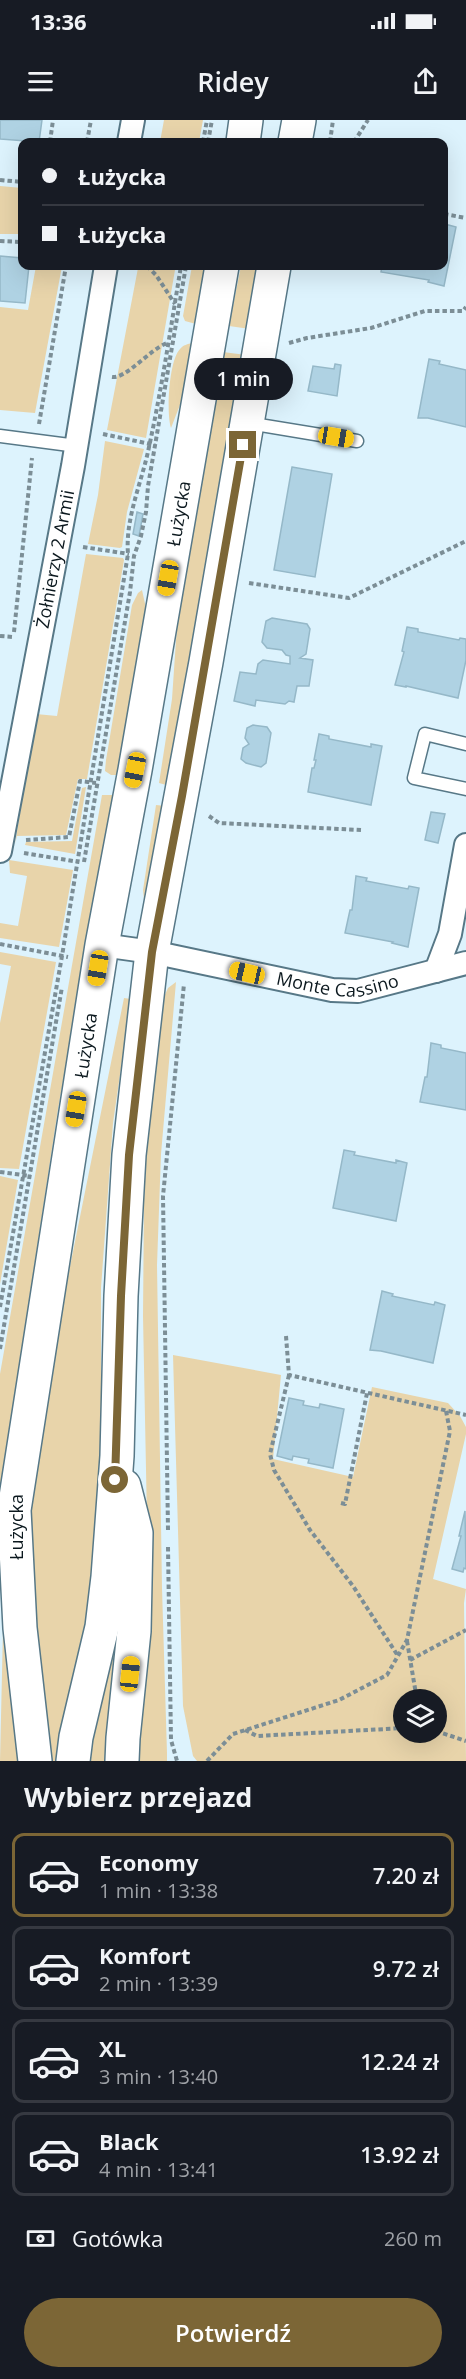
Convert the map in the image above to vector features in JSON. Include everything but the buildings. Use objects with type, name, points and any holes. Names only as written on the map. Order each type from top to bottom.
[{"type":"main road","points":[[244,138],[246,120]]},
{"type":"main road","points":[[296,138],[299,120]]},
{"type":"main road","name":"Łużycka","points":[[35,1761],[20,1628],[14,1510],[102,945],[135,770],[221,270]]},
{"type":"main road","points":[[73,1761],[76,1737],[102,1627],[117,1456],[121,1296],[129,1155],[152,952],[184,785],[273,270]]},
{"type":"main road","points":[[117,1456],[136,1533],[134,1631],[122,1761]]},
{"type":"main road","points":[[0,1561],[14,1510]]},
{"type":"street","points":[[130,138],[133,120]]},
{"type":"street","name":"Żołnierzy 2 Armii","points":[[0,851],[77,446],[105,270]]},
{"type":"street","points":[[436,971],[450,934],[466,845]]},
{"type":"street","name":"Monte Cassino","points":[[102,945],[152,952],[332,990],[358,991],[466,963]]},
{"type":"lane","points":[[247,423],[357,441]]},
{"type":"lane","points":[[0,436],[77,446]]},
{"type":"lane","points":[[466,744],[425,734],[414,778],[466,789]]},
{"type":"path","points":[[51,138],[53,120]]},
{"type":"path","points":[[88,138],[92,120]]},
{"type":"path","points":[[204,138],[207,120]]},
{"type":"path","points":[[209,138],[212,120]]},
{"type":"path","points":[[331,138],[333,120]]},
{"type":"path","points":[[357,138],[368,120]]},
{"type":"path","points":[[0,180],[18,182]]},
{"type":"path","points":[[448,215],[466,218]]},
{"type":"path","points":[[0,241],[18,242]]},
{"type":"path","points":[[12,646],[34,442],[65,270]]},
{"type":"path","points":[[151,270],[178,310]]},
{"type":"path","points":[[0,1307],[93,782],[134,501],[150,444],[181,270]]},
{"type":"path","points":[[103,550],[134,556],[141,536],[174,340],[182,270]]},
{"type":"path","points":[[287,334],[285,345],[308,338],[371,328],[425,311],[463,311],[466,308]]},
{"type":"path","points":[[88,375],[117,378],[123,376],[156,347],[174,340]]},
{"type":"path","points":[[121,438],[156,445]]},
{"type":"path","points":[[246,594],[248,582],[349,598],[466,542]]},
{"type":"path","points":[[0,636],[13,637]]},
{"type":"path","points":[[20,840],[69,837],[80,781],[93,782]]},
{"type":"path","points":[[207,827],[210,809]]},
{"type":"path","points":[[209,816],[219,823],[361,830]]},
{"type":"path","points":[[28,854],[84,863]]},
{"type":"path","points":[[0,944],[68,957]]},
{"type":"path","points":[[168,1535],[163,1196],[187,960]]},
{"type":"path","points":[[0,1172],[30,1176]]},
{"type":"path","points":[[286,1336],[289,1374],[270,1454],[274,1470],[310,1530],[353,1586],[398,1656]]},
{"type":"path","points":[[289,1374],[466,1415]]},
{"type":"path","points":[[341,1503],[345,1504],[367,1393]]},
{"type":"path","points":[[207,1761],[233,1734],[339,1700],[387,1675],[407,1640],[450,1431],[446,1411]]},
{"type":"path","points":[[168,1546],[171,1740],[177,1761]]},
{"type":"path","points":[[410,1660],[466,1630]]},
{"type":"path","points":[[407,1640],[415,1689]]},
{"type":"path","points":[[246,1730],[257,1737],[393,1729]]},
{"type":"path","points":[[447,1735],[466,1741]]},
{"type":"shaded area","points":[[164,120],[203,120],[200,138],[161,138]]},
{"type":"shaded area","points":[[0,186],[18,188],[18,234],[0,234]]},
{"type":"shaded area","points":[[35,270],[61,270],[35,413],[0,410],[0,307],[28,310]]},
{"type":"shaded area","points":[[138,270],[175,270],[146,438],[107,430]]},
{"type":"shaded area","points":[[191,270],[206,270],[196,324],[185,321],[183,316]]},
{"type":"shaded area","points":[[240,270],[260,270],[250,329],[229,326]]},
{"type":"shaded area","points":[[192,343],[185,392],[171,428],[169,399],[173,364],[181,348]]},
{"type":"shaded area","points":[[223,352],[246,355],[170,786],[159,783],[172,699],[178,611]]},
{"type":"shaded area","points":[[105,441],[144,449],[120,548],[88,544],[98,495]]},
{"type":"shaded area","points":[[86,554],[123,558],[124,560],[87,779],[78,779],[66,835],[17,836],[15,844],[36,714],[57,716]]},
{"type":"shaded area","points":[[142,590],[146,608],[117,775],[111,775],[105,771],[106,760],[132,605]]},
{"type":"shaded area","points":[[86,787],[75,854],[25,845],[26,842],[72,841],[82,788]]},
{"type":"shaded area","points":[[102,795],[114,795],[58,1109],[0,1493],[0,1374]]},
{"type":"shaded area","points":[[156,805],[166,806],[145,910],[143,890]]},
{"type":"shaded area","points":[[9,860],[73,870],[59,947],[0,938],[0,923],[18,926],[27,876],[10,873]]},
{"type":"shaded area","points":[[0,952],[56,962],[19,1169],[0,1168],[0,1023],[11,966],[0,964]]},
{"type":"shaded area","points":[[176,982],[161,1154],[157,1265],[167,1761],[134,1761],[148,1571],[143,1316],[147,1138],[163,999],[168,988]]},
{"type":"shaded area","points":[[124,998],[131,999],[113,1123],[101,1288],[101,1566],[64,1761],[46,1761],[27,1533],[48,1376]]},
{"type":"shaded area","points":[[0,1176],[18,1180],[0,1284]]},
{"type":"shaded area","points":[[173,1355],[281,1375],[273,1459],[353,1477],[372,1387],[448,1403],[460,1416],[466,1427],[466,1434],[433,1579],[466,1589],[464,1603],[466,1761],[197,1761],[193,1756],[183,1706]]},
{"type":"shaded area","points":[[124,1543],[112,1761],[83,1761]]},
{"type":"shaded area","points":[[3,1629],[9,1629],[26,1761],[0,1761]]},
{"type":"route","points":[[115,1480],[121,1296],[129,1155],[152,952],[182,796],[243,445]]}]
